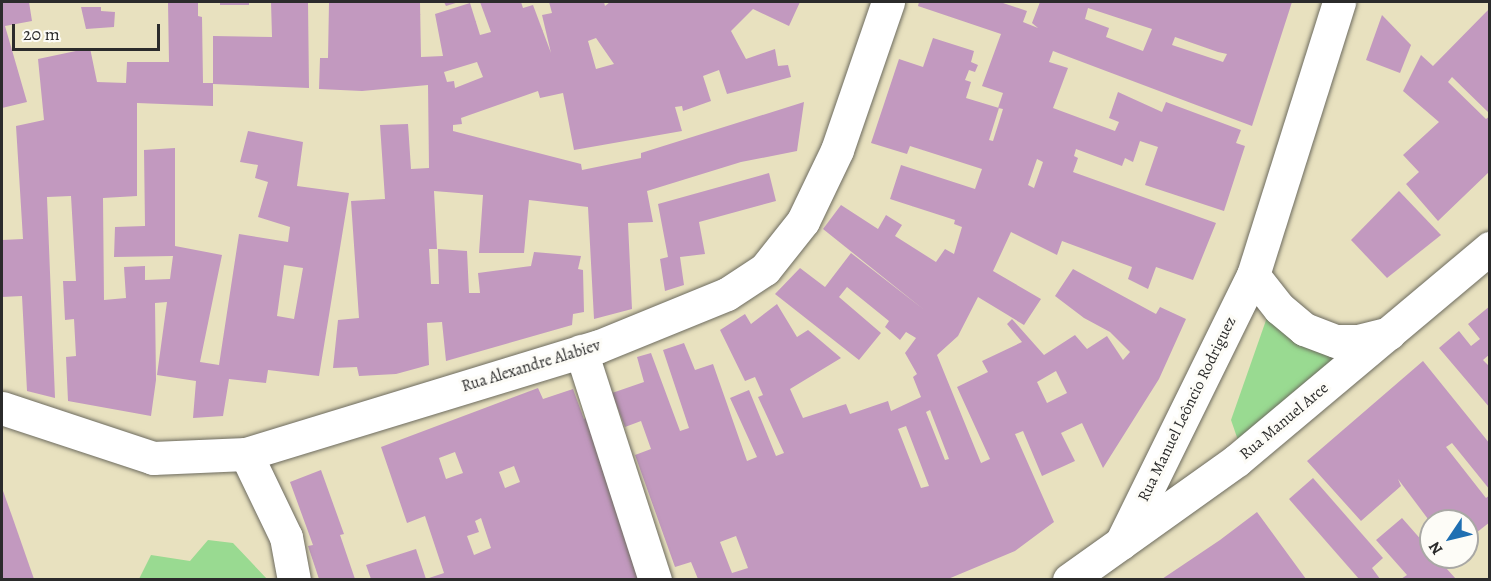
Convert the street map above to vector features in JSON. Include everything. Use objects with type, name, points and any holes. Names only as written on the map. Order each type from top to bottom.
[{"type":"street","name":"Rua Alexandre Alabiev","points":[[2,408],[153,458],[246,454],[581,351],[727,294],[765,269],[802,221],[837,150],[888,2]]},
{"type":"street","name":"Rua Manuel Leôncio Rodriguez","points":[[1121,543],[1253,275],[1340,2]]},
{"type":"street","name":"Rua Manuel Arce","points":[[1069,579],[1237,460],[1490,248]]},
{"type":"street","points":[[1253,275],[1279,308],[1304,329],[1336,341],[1358,341],[1390,332]]},
{"type":"street","points":[[581,351],[655,579]]},
{"type":"street","points":[[246,454],[286,537],[294,579]]},
{"type":"green space","points":[[1271,306],[1348,355],[1239,443],[1231,420]]},
{"type":"green space","points":[[208,540],[233,543],[267,579],[139,579],[151,555],[190,561]]},
{"type":"building","points":[[2,2],[29,2],[32,21],[5,26],[27,102],[2,108]]},
{"type":"building","points":[[168,2],[198,2],[198,16],[202,17],[203,83],[213,83],[213,106],[137,103],[137,196],[103,198],[104,300],[126,298],[124,267],[145,266],[145,280],[170,279],[173,256],[114,257],[115,227],[145,226],[144,150],[175,148],[175,246],[222,255],[200,362],[219,365],[239,234],[288,242],[290,227],[258,217],[268,182],[255,178],[258,165],[240,162],[248,131],[303,142],[297,186],[349,193],[319,376],[268,370],[266,383],[229,379],[223,416],[193,418],[196,381],[157,375],[167,302],[155,303],[156,380],[151,416],[68,401],[66,357],[76,356],[74,319],[65,320],[63,281],[76,281],[71,196],[47,197],[55,398],[27,391],[22,296],[2,297],[2,240],[23,239],[16,126],[44,120],[38,59],[90,48],[97,82],[126,83],[127,62],[169,62]],"holes":[[[284,265],[303,268],[294,319],[277,316]]]},
{"type":"building","points":[[220,2],[249,2],[249,5],[220,5]]},
{"type":"building","points":[[271,2],[308,2],[309,88],[213,84],[213,36],[272,37]]},
{"type":"building","points":[[329,2],[420,2],[421,57],[443,56],[435,14],[470,3],[480,35],[491,32],[480,2],[521,2],[523,8],[533,5],[551,53],[542,15],[552,13],[549,2],[604,2],[605,6],[610,2],[800,2],[789,26],[753,9],[731,31],[746,59],[775,49],[778,66],[788,65],[791,77],[727,94],[719,70],[703,76],[711,101],[683,111],[682,106],[675,107],[682,131],[574,150],[563,93],[540,98],[538,91],[461,118],[462,124],[453,125],[453,131],[581,164],[582,170],[641,158],[641,153],[804,102],[797,151],[741,162],[647,191],[653,222],[628,223],[632,309],[594,319],[588,207],[529,200],[524,253],[479,253],[483,195],[434,191],[437,249],[429,249],[431,284],[439,284],[438,249],[467,251],[469,293],[480,293],[478,273],[531,266],[534,252],[581,256],[578,269],[583,270],[584,312],[573,314],[572,325],[446,361],[442,322],[427,323],[429,365],[396,374],[359,376],[357,367],[333,368],[338,320],[359,318],[351,201],[385,199],[380,125],[408,124],[411,169],[429,168],[428,85],[362,91],[319,89],[320,58],[328,58]],"holes":[[[596,38],[614,64],[596,69],[588,41]],[[477,62],[483,77],[455,88],[454,81],[447,82],[444,72]]]},
{"type":"building","points":[[444,2],[459,2],[446,6]]},
{"type":"building","points":[[919,2],[1000,2],[1027,11],[1023,22],[1038,28],[1032,23],[1040,2],[1292,2],[1252,126],[1053,51],[1049,62],[1068,68],[1053,108],[1115,131],[1119,122],[1109,118],[1118,92],[1162,112],[1166,102],[1241,130],[1236,143],[1245,146],[1224,211],[1145,185],[1158,147],[1140,141],[1133,162],[1125,158],[1122,166],[1076,149],[1074,156],[1078,158],[1073,172],[1216,223],[1193,280],[1156,267],[1148,289],[1128,279],[1132,267],[1062,241],[1057,255],[1011,232],[993,271],[1041,299],[1024,325],[978,297],[958,336],[937,355],[981,463],[990,459],[957,387],[988,372],[982,361],[1022,342],[1007,324],[1012,319],[1044,355],[1075,335],[1087,349],[1107,336],[1123,360],[1130,352],[1110,332],[1084,318],[1055,296],[1073,269],[1156,314],[1160,307],[1186,319],[1159,379],[1103,468],[1082,423],[1061,433],[1075,461],[1042,476],[1023,431],[1015,434],[1054,522],[1015,551],[948,579],[698,579],[691,562],[675,567],[635,455],[651,449],[641,421],[625,427],[612,393],[644,382],[637,357],[651,353],[680,431],[689,428],[663,350],[684,343],[695,370],[713,364],[747,461],[757,457],[730,398],[749,390],[776,456],[784,453],[758,397],[763,395],[755,377],[745,381],[720,330],[745,314],[751,324],[777,304],[797,337],[808,330],[841,358],[790,389],[803,418],[846,404],[850,414],[888,401],[891,411],[921,397],[913,377],[917,374],[905,353],[916,338],[906,332],[900,340],[885,327],[889,321],[847,287],[839,297],[881,333],[859,360],[775,294],[800,268],[825,287],[851,253],[923,309],[823,229],[841,205],[878,229],[886,215],[902,225],[895,236],[936,262],[945,249],[954,254],[962,227],[954,224],[955,220],[890,199],[901,165],[975,189],[982,169],[910,146],[907,154],[871,143],[899,59],[923,67],[933,38],[974,51],[971,62],[978,65],[975,72],[969,70],[965,80],[971,82],[966,98],[998,108],[1003,93],[982,86],[1001,34],[918,6]],"holes":[[[1088,8],[1152,29],[1143,51],[1106,37],[1109,28],[1085,19]],[[1175,37],[1227,54],[1223,62],[1172,45]],[[999,108],[1003,109],[993,141],[989,140]],[[1037,159],[1043,162],[1034,188],[1028,185]],[[1056,371],[1067,393],[1047,403],[1037,382]],[[930,410],[949,459],[945,460],[926,412]],[[906,426],[929,486],[921,488],[898,429]],[[736,536],[748,568],[732,573],[720,542]]]},
{"type":"building","points":[[81,7],[101,7],[101,11],[115,12],[114,27],[86,29]]},
{"type":"building","points":[[1490,8],[1490,114],[1452,77],[1448,82],[1486,119],[1490,116],[1490,171],[1438,221],[1406,184],[1419,172],[1403,155],[1439,122],[1403,91],[1421,55],[1433,66]]},
{"type":"building","points":[[1382,15],[1411,45],[1400,73],[1366,60]]},
{"type":"building","points":[[769,173],[776,201],[699,222],[705,254],[680,257],[684,285],[665,291],[660,259],[668,257],[658,204]]},
{"type":"building","points":[[1399,191],[1441,235],[1387,278],[1351,240]]},
{"type":"building","points":[[1490,306],[1490,354],[1483,360],[1490,367],[1490,408],[1439,348],[1459,331],[1471,346],[1480,339],[1468,324]]},
{"type":"building","points":[[1423,361],[1490,444],[1490,490],[1452,443],[1446,447],[1486,498],[1490,495],[1490,522],[1479,531],[1479,509],[1420,509],[1398,479],[1401,486],[1361,521],[1307,461]]},
{"type":"building","points":[[538,388],[543,399],[573,389],[584,419],[588,417],[647,579],[426,579],[444,573],[425,516],[407,523],[381,447]],"holes":[[[455,452],[463,473],[446,479],[439,458]],[[514,466],[520,482],[505,488],[499,472]],[[481,518],[491,548],[474,555],[467,536],[479,532],[475,521]]]},
{"type":"building","points":[[321,470],[344,534],[340,535],[355,579],[319,579],[308,546],[313,545],[290,482]]},
{"type":"building","points":[[1313,478],[1383,558],[1372,568],[1380,579],[1359,579],[1289,499]]},
{"type":"building","points":[[2,488],[12,516],[34,579],[2,579]]},
{"type":"building","points":[[1257,512],[1306,579],[1162,579],[1220,540]]},
{"type":"building","points":[[1402,518],[1419,537],[1419,569],[1447,569],[1456,579],[1401,579],[1407,575],[1376,540]]},
{"type":"building","points":[[416,549],[426,579],[371,579],[366,565]]}]
